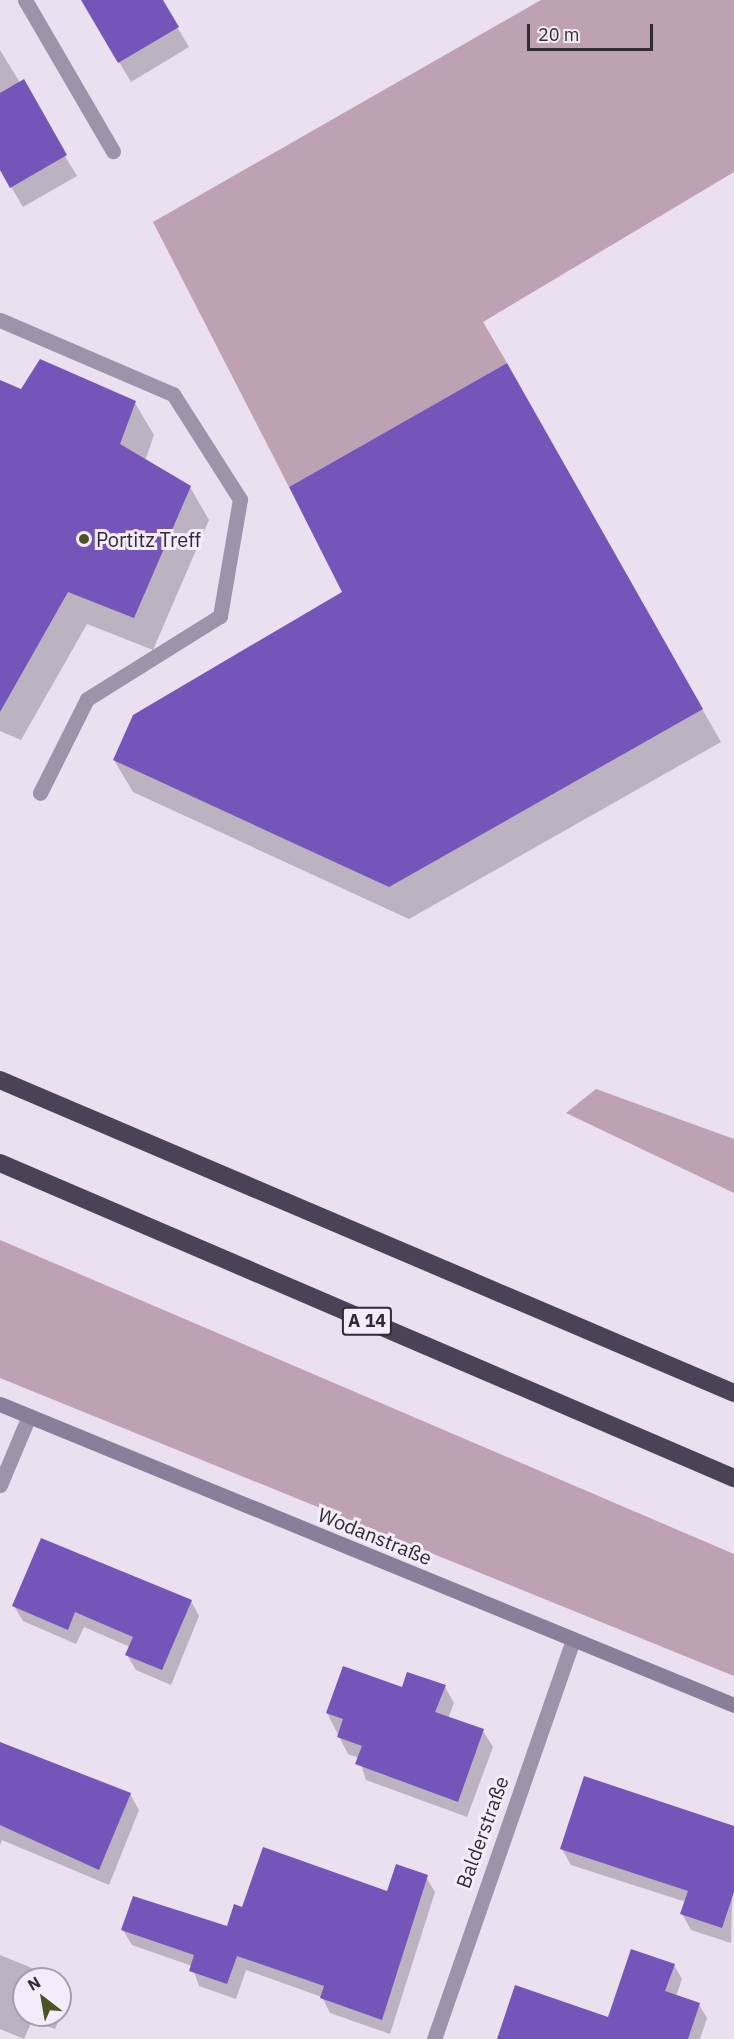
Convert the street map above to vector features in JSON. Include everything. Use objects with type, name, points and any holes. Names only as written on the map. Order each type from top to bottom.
[{"type":"highway","points":[[0,1080],[734,1393]]},
{"type":"highway","name":"A 14","points":[[0,1163],[734,1478]]},
{"type":"street","points":[[25,0],[112,151]]},
{"type":"street","points":[[0,320],[173,394],[240,499],[220,616],[87,699],[40,793]]},
{"type":"street","name":"Wodanstraße","points":[[0,1404],[734,1705]]},
{"type":"street","points":[[0,1485],[29,1416]]},
{"type":"street","name":"Balderstraße","points":[[434,2039],[573,1640]]},
{"type":"shaded area","points":[[541,0],[734,0],[734,172],[483,322],[507,363],[289,487],[153,222]]},
{"type":"shaded area","points":[[596,1089],[734,1139],[734,1193],[566,1113]]},
{"type":"shaded area","points":[[0,1240],[734,1554],[734,1676],[0,1378]]},
{"type":"building","points":[[81,0],[163,0],[179,27],[118,63]]},
{"type":"building","points":[[24,79],[67,155],[10,188],[0,170],[0,93]]},
{"type":"building","name":"Portitz Treff","points":[[40,359],[136,401],[120,444],[191,486],[134,618],[68,592],[0,712],[0,380],[21,389]]},
{"type":"building","points":[[507,363],[703,709],[389,887],[113,760],[133,715],[342,592],[289,487]]},
{"type":"building","points":[[41,1538],[192,1600],[162,1670],[125,1655],[133,1637],[75,1612],[68,1630],[12,1606]]},
{"type":"building","points":[[343,1666],[402,1687],[407,1672],[446,1685],[435,1712],[484,1729],[458,1802],[355,1764],[362,1746],[337,1737],[343,1719],[326,1713]]},
{"type":"building","points":[[0,1742],[131,1793],[99,1870],[0,1825]]},
{"type":"building","points":[[584,1776],[734,1826],[734,1892],[722,1928],[680,1914],[688,1891],[560,1849]]},
{"type":"building","points":[[263,1847],[387,1891],[396,1864],[428,1875],[382,2020],[320,1998],[324,1986],[237,1956],[227,1984],[189,1971],[194,1955],[121,1930],[133,1896],[227,1926],[234,1904],[242,1907]]},
{"type":"building","points":[[631,1949],[675,1964],[665,1991],[700,2003],[688,2039],[497,2039],[515,1985],[608,2017]]},
{"type":"place","name":"Portitz Treff","points":[[84,539]]}]
